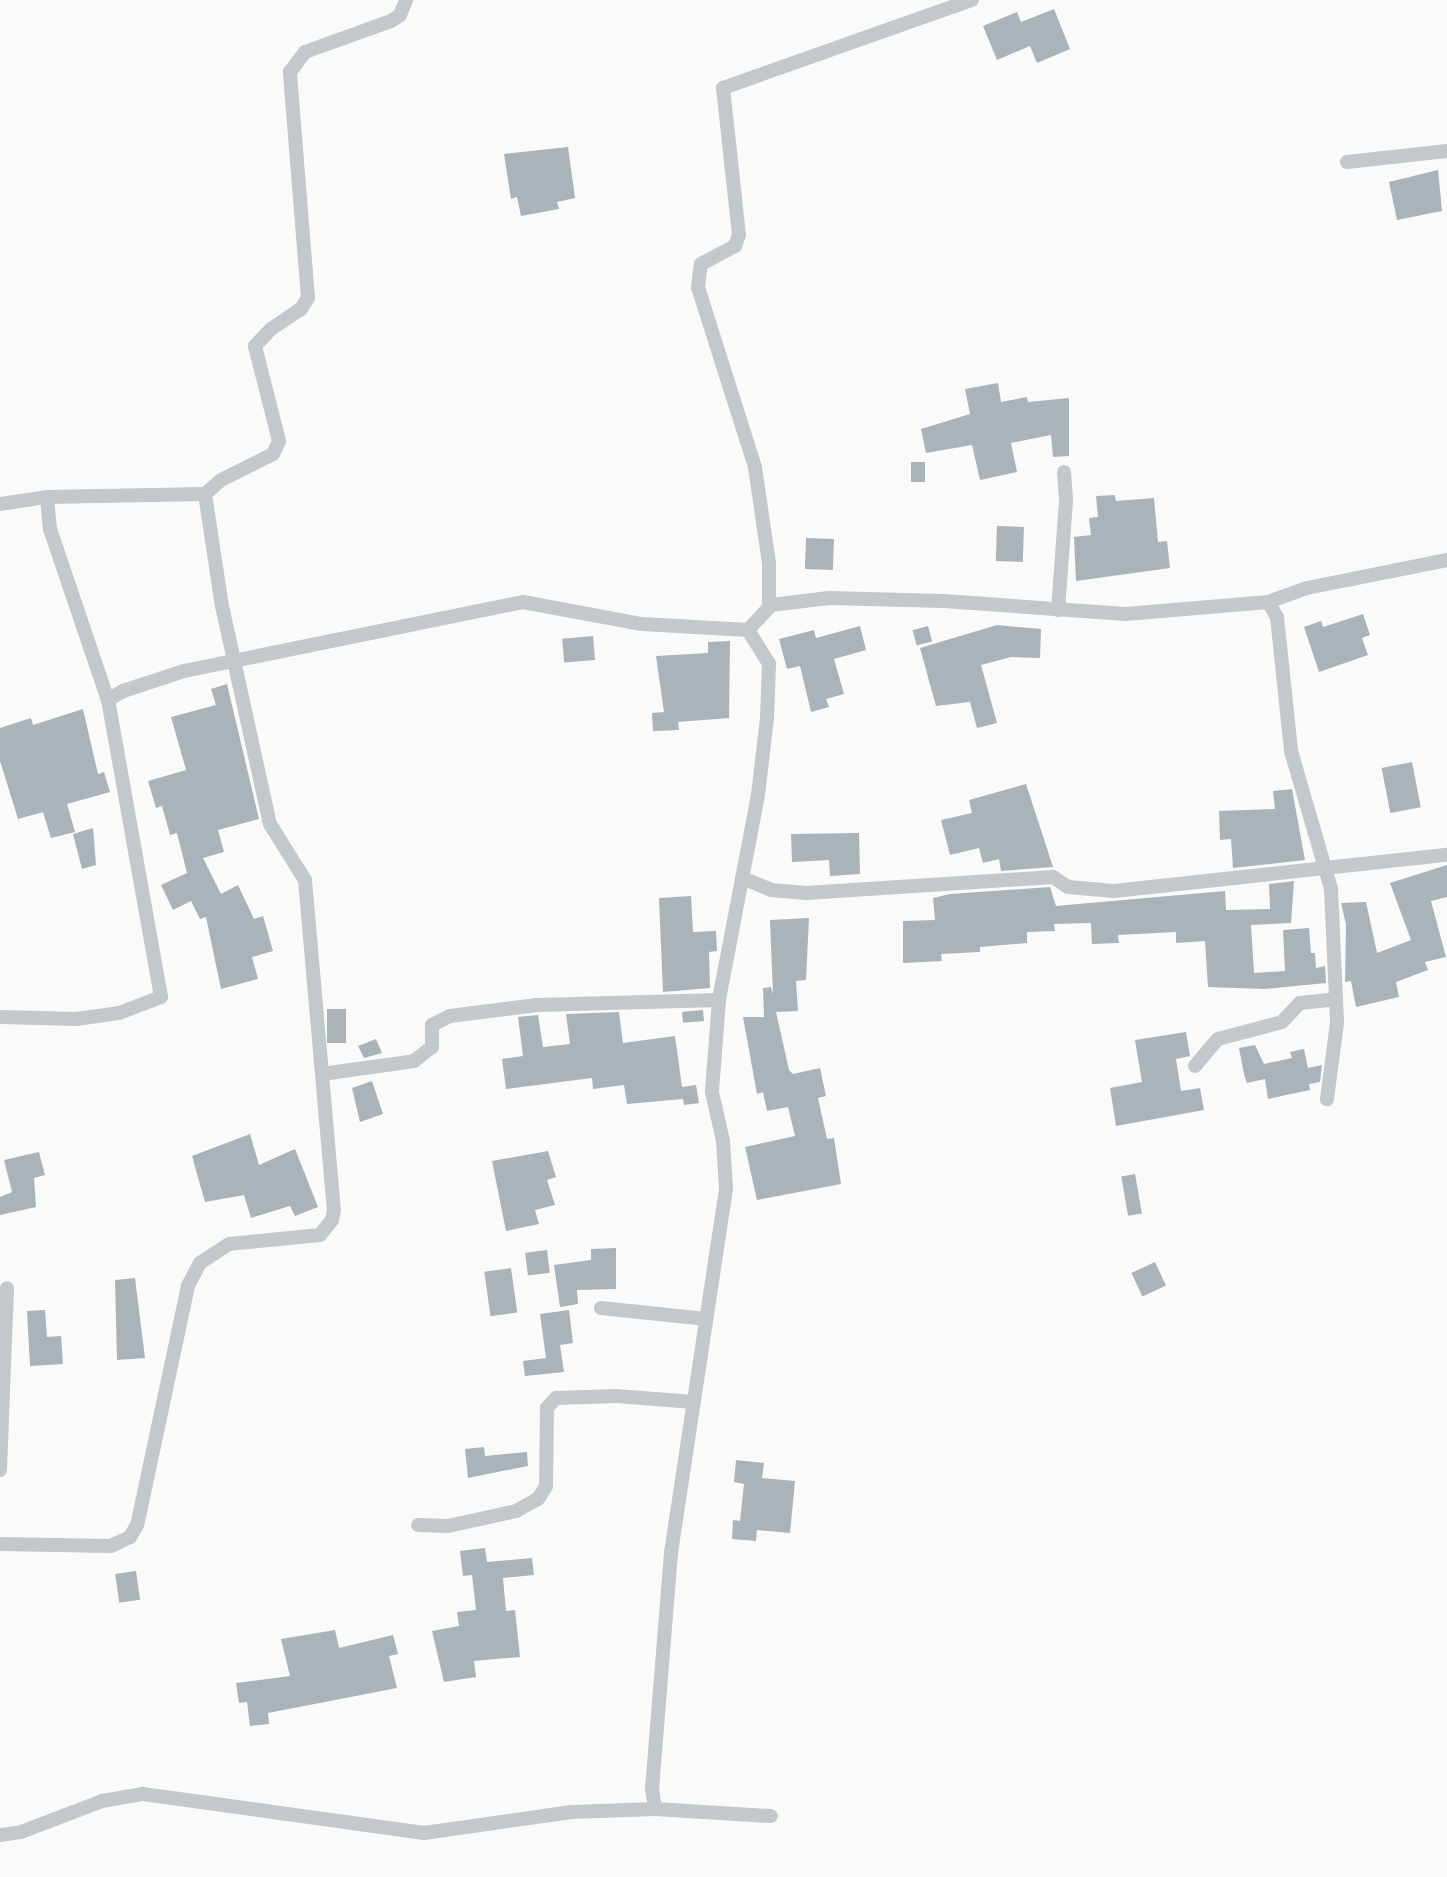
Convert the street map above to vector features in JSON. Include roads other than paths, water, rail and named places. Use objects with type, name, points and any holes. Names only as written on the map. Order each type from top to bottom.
[{"type":"street","points":[[0,504],[47,498],[205,494],[221,480],[273,454],[279,441],[255,346],[271,329],[301,309],[308,298],[290,72],[305,51],[391,20],[400,15],[406,0]]},
{"type":"street","points":[[769,607],[767,551],[755,467],[728,392],[698,287],[701,264],[735,246],[739,235],[723,88],[972,0]]},
{"type":"street","points":[[1347,162],[1447,152]]},
{"type":"street","points":[[1058,610],[1066,500],[1064,472]]},
{"type":"street","points":[[0,1544],[111,1546],[130,1537],[137,1525],[185,1298],[200,1263],[229,1244],[320,1235],[332,1220],[305,880],[270,824],[235,661],[205,494]]},
{"type":"street","points":[[0,1017],[76,1018],[119,1013],[161,997],[108,701],[50,530],[47,498]]},
{"type":"street","points":[[748,629],[769,607],[829,598],[1126,614],[1268,602],[1307,588],[1447,560]]},
{"type":"street","points":[[108,701],[150,680],[523,602],[642,624],[748,629],[763,648],[769,682],[758,795],[719,1000],[712,1092],[723,1141],[726,1189],[671,1553],[652,1789],[655,1810]]},
{"type":"street","points":[[1268,602],[1277,617],[1290,751],[1328,870],[1336,999],[1327,1099]]},
{"type":"street","points":[[742,878],[771,890],[806,893],[1053,877],[1068,887],[1114,891],[1328,870],[1447,855]]},
{"type":"street","points":[[1195,1066],[1218,1039],[1284,1021],[1291,1007],[1300,1003],[1336,999]]},
{"type":"street","points":[[322,1074],[414,1061],[432,1047],[432,1025],[450,1016],[537,1005],[719,1000]]},
{"type":"street","points":[[0,1470],[8,1288]]},
{"type":"street","points":[[601,1308],[706,1319]]},
{"type":"street","points":[[418,1525],[459,1524],[516,1511],[538,1499],[546,1486],[547,1408],[556,1398],[616,1396],[694,1402]]},
{"type":"street","points":[[0,1835],[21,1832],[102,1801],[144,1794],[424,1833],[572,1812],[655,1810],[771,1816]]}]
